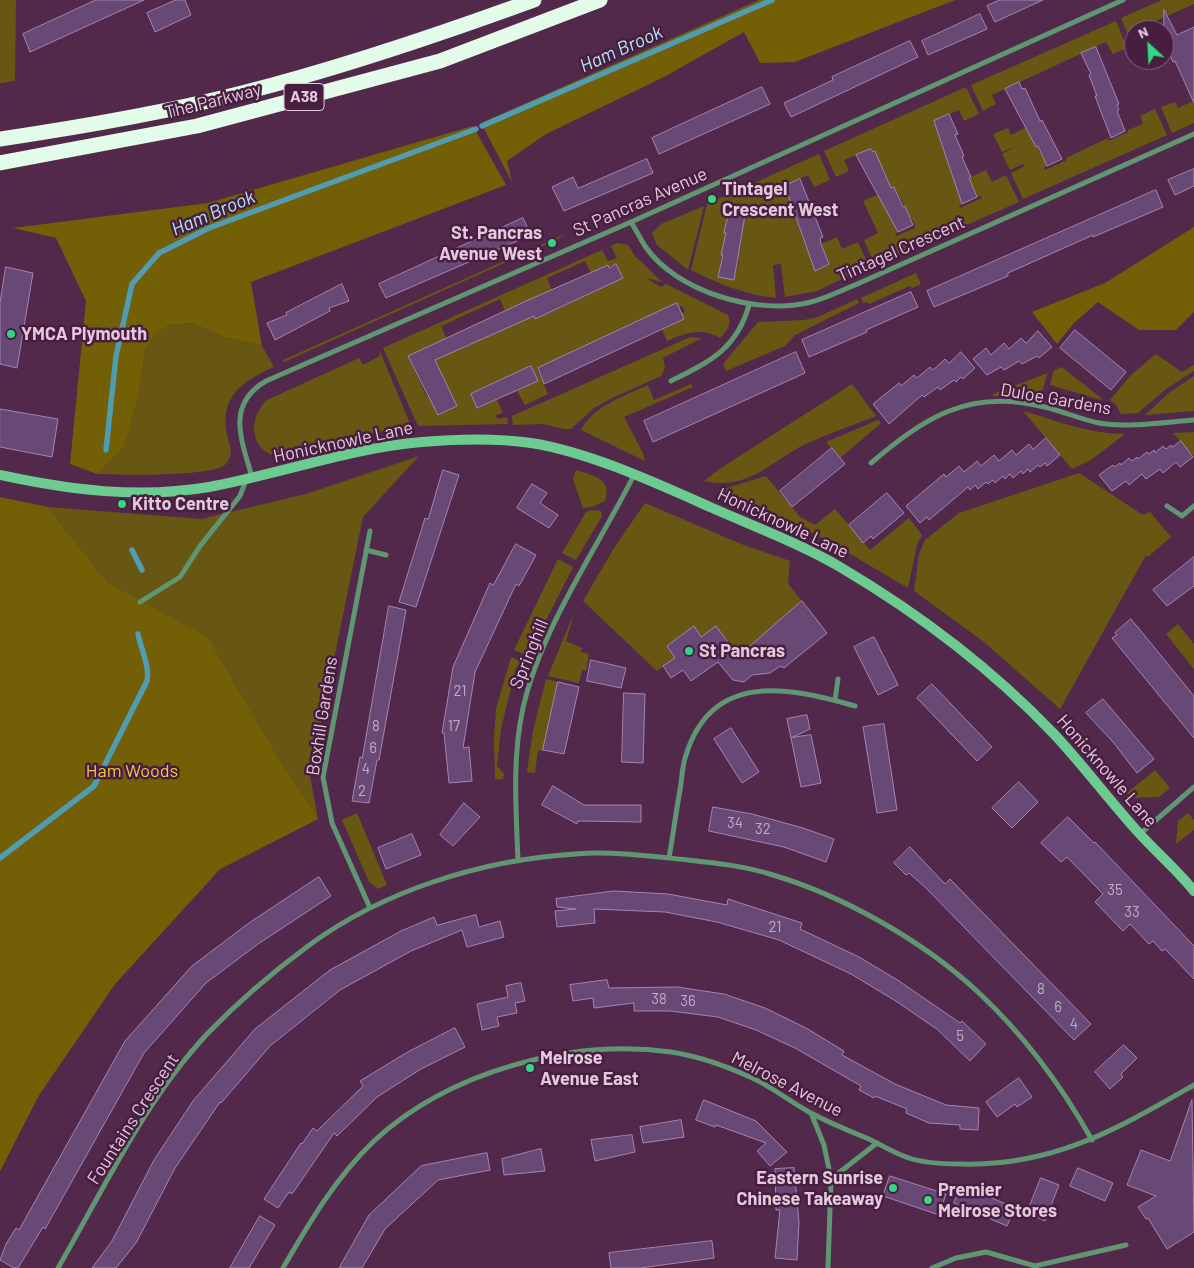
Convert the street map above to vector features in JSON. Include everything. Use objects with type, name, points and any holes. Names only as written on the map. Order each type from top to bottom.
[{"type":"highway","name":"The Parkway","points":[[0,139],[133,116],[241,94],[427,39],[534,0]]},
{"type":"highway","name":"The Parkway","points":[[0,163],[197,126],[440,61],[600,0]]},
{"type":"street","name":"St Pancras Avenue","points":[[249,479],[239,417],[246,398],[255,388],[632,222],[1123,0]]},
{"type":"street","name":"Tintagel Crescent","points":[[632,222],[645,247],[661,263],[685,281],[716,295],[749,305],[784,306],[811,302],[854,285],[1194,134]]},
{"type":"street","points":[[671,381],[716,358],[737,334],[745,320],[749,305]]},
{"type":"street","name":"Duloe Gardens","points":[[872,463],[915,429],[940,414],[968,404],[992,400],[1040,406],[1100,423],[1194,420]]},
{"type":"street","name":"Honicknowle Lane","points":[[0,475],[74,489],[138,493],[205,488],[377,448],[420,442],[464,440],[512,441],[549,447],[634,475],[794,543],[839,566],[907,609],[968,654],[1015,695],[1056,736],[1140,834],[1194,891]]},
{"type":"street","name":"Springhill","points":[[518,860],[515,779],[523,708],[540,654],[634,475]]},
{"type":"street","points":[[140,602],[180,577],[200,546],[240,496],[249,479]]},
{"type":"street","points":[[1167,506],[1182,516],[1194,506]]},
{"type":"street","name":"Boxhill Gardens","points":[[370,531],[323,777],[332,823],[370,908]]},
{"type":"street","points":[[366,550],[386,555]]},
{"type":"street","points":[[835,700],[838,680]]},
{"type":"street","points":[[669,858],[686,756],[699,726],[718,704],[746,692],[771,689],[835,700],[856,706]]},
{"type":"street","points":[[1140,834],[1194,787]]},
{"type":"street","name":"Fountains Crescent","points":[[58,1268],[126,1148],[166,1087],[207,1034],[262,983],[308,946],[370,908],[412,890],[461,874],[518,860],[577,854],[625,854],[727,864],[773,875],[828,896],[878,921],[923,949],[978,991],[1019,1034],[1072,1105],[1092,1140]]},
{"type":"street","name":"Melrose Avenue","points":[[283,1268],[340,1178],[374,1141],[407,1114],[451,1090],[495,1070],[543,1058],[583,1052],[625,1049],[672,1053],[712,1063],[752,1078],[810,1113],[909,1158],[958,1164],[1001,1164],[1045,1156],[1092,1140],[1194,1085]]},
{"type":"street","points":[[810,1113],[824,1145],[831,1179],[828,1268]]},
{"type":"street","points":[[831,1179],[877,1143]]},
{"type":"street","points":[[932,1268],[956,1258],[986,1252],[1035,1266],[1126,1245]]},
{"type":"green space","points":[[0,0],[16,0],[15,81],[0,83]]},
{"type":"green space","points":[[759,0],[955,0],[795,62],[760,63],[744,32],[664,77],[546,134],[507,161],[512,182],[481,123]]},
{"type":"green space","points":[[1162,0],[1194,0],[1194,4],[1158,20],[1124,20],[1124,25],[1121,18]]},
{"type":"green space","points":[[1116,21],[1124,41],[1124,49],[1113,54],[1106,42],[992,95],[996,104],[983,111],[971,85]]},
{"type":"green space","points":[[966,87],[979,114],[964,121],[959,110],[934,121],[962,204],[959,206],[960,208],[982,198],[981,196],[977,197],[969,178],[986,170],[992,182],[1006,175],[1019,202],[875,265],[864,240],[878,233],[863,201],[879,194],[898,232],[895,234],[896,236],[915,228],[915,225],[894,187],[891,188],[883,168],[880,169],[871,149],[844,160],[849,171],[836,177],[824,151]]},
{"type":"green space","points":[[1175,102],[1178,108],[1191,102],[1194,103],[1194,123],[1172,133],[1161,107]]},
{"type":"green space","points":[[1155,109],[1167,135],[1023,199],[1011,173],[1025,166],[1023,164],[1010,170],[1002,154],[1016,146],[1002,152],[993,134],[1008,128],[1011,135],[1027,127],[1047,166],[1044,168],[1045,170],[1108,138],[1109,141],[1143,124],[1140,116]]},
{"type":"green space","points":[[473,126],[506,185],[251,282],[262,346],[224,337],[192,323],[170,325],[154,335],[145,352],[139,396],[124,447],[97,474],[70,464],[86,301],[56,238],[13,228],[208,203]]},
{"type":"green space","points":[[819,154],[830,180],[814,187],[808,175],[785,186],[815,270],[829,264],[821,244],[837,237],[842,249],[858,242],[869,266],[817,291],[785,297],[781,264],[773,265],[776,298],[753,294],[721,284],[691,270],[707,204]],"holes":[[[730,212],[745,216],[740,236],[742,237],[734,280],[718,276]]]},
{"type":"green space","points":[[704,206],[688,270],[657,245],[652,233],[661,224]]},
{"type":"green space","points":[[1194,227],[1194,312],[1176,330],[1139,330],[1098,302],[1074,323],[1057,344],[1032,312],[1105,283]]},
{"type":"green space","points":[[565,234],[558,239],[284,362],[283,360]]},
{"type":"green space","points":[[617,243],[628,245],[635,256],[662,282],[646,278],[661,287],[666,284],[728,315],[729,325],[727,330],[720,338],[707,333],[694,332],[667,341],[662,330],[684,319],[681,313],[685,311],[682,306],[679,307],[677,304],[537,369],[548,394],[525,405],[517,391],[538,381],[531,366],[471,394],[478,408],[497,400],[503,413],[496,415],[497,419],[507,417],[508,424],[418,426],[383,348],[602,250],[608,261],[617,258],[611,246]],"holes":[[[585,261],[591,273],[616,264],[622,278],[545,315],[536,297],[552,290],[547,278]],[[500,299],[505,311],[531,317],[452,352],[441,326]],[[427,347],[457,406],[426,395],[408,356]]]},
{"type":"green space","points":[[916,273],[921,284],[912,288],[910,286],[869,304],[868,302],[863,303],[861,298]]},
{"type":"green space","points":[[857,299],[859,303],[795,335],[785,346],[726,371],[723,364],[758,322],[804,320],[818,317]]},
{"type":"green space","points":[[192,323],[224,337],[262,346],[274,367],[242,386],[229,402],[226,413],[226,425],[231,452],[230,458],[226,464],[218,468],[204,471],[144,475],[97,474],[124,447],[139,396],[145,352],[154,335],[170,325]]},
{"type":"green space","points":[[690,337],[702,338],[663,358],[665,368],[661,376],[594,408],[571,429],[542,424],[513,425],[512,416]]},
{"type":"green space","points":[[379,349],[411,426],[361,435],[278,456],[262,448],[254,433],[254,425],[256,416],[267,400],[359,358],[363,365],[380,356]]},
{"type":"green space","points":[[1156,354],[1182,372],[1194,365],[1194,371],[1166,389],[1138,413],[1121,414],[1117,406],[1110,400],[1131,375]]},
{"type":"green space","points":[[1062,367],[1101,398],[1101,400],[1050,385],[1054,370]]},
{"type":"green space","points":[[1048,373],[1040,397],[993,396],[993,394]]},
{"type":"green space","points":[[1194,376],[1194,411],[1145,415],[1170,392]]},
{"type":"green space","points":[[691,384],[693,387],[624,417],[643,453],[645,461],[581,430],[593,414],[601,408],[648,385],[654,400]]},
{"type":"green space","points":[[852,384],[876,416],[797,448],[749,477],[735,482],[704,481],[718,470]]},
{"type":"green space","points":[[1023,411],[1099,432],[1125,434],[1091,460],[1072,469]]},
{"type":"green space","points":[[878,420],[881,423],[840,458],[826,442]]},
{"type":"green space","points":[[1194,432],[1194,455],[1193,456],[1173,433]]},
{"type":"green space","name":"Ham Woods","points":[[419,456],[363,517],[310,776],[318,819],[220,869],[115,984],[39,1095],[0,1171],[109,584],[48,507],[201,519],[306,494]]},
{"type":"green space","points":[[576,470],[595,476],[604,483],[607,493],[605,501],[592,507],[583,508],[573,479]]},
{"type":"green space","points":[[1079,473],[1143,515],[1150,512],[1171,537],[1148,557],[1146,555],[1060,709],[984,642],[914,591],[919,554],[925,540],[959,513]]},
{"type":"green space","points":[[766,476],[800,517],[815,525],[835,509],[870,550],[909,518],[922,535],[917,545],[908,588],[823,538],[717,491]]},
{"type":"green space","name":"Ham Woods","points":[[0,497],[48,507],[109,584],[207,637],[278,758],[318,819],[220,869],[115,984],[39,1095],[0,1171]]},
{"type":"green space","points":[[645,503],[741,544],[790,561],[788,584],[802,601],[750,646],[746,655],[734,654],[716,626],[701,637],[693,627],[667,646],[675,658],[657,671],[583,601],[614,548]]},
{"type":"green space","points":[[593,510],[601,511],[602,516],[576,560],[562,553],[586,512]]},
{"type":"green space","points":[[558,559],[573,567],[528,656],[514,650]]},
{"type":"green space","points":[[574,613],[566,641],[582,648],[581,652],[589,654],[586,671],[582,670],[579,683],[548,676]]},
{"type":"green space","points":[[1178,624],[1194,644],[1194,669],[1166,634]]},
{"type":"green space","points":[[511,657],[526,663],[516,667],[501,729],[497,766],[504,774],[503,779],[495,780],[494,739],[496,709]]},
{"type":"green space","points":[[546,679],[558,682],[543,751],[538,750],[535,773],[527,772],[533,731]]},
{"type":"green space","points":[[1155,770],[1170,788],[1159,797],[1131,798],[1127,793]]},
{"type":"green space","points":[[357,813],[387,885],[378,889],[369,882],[342,820]]},
{"type":"green space","points":[[1188,813],[1194,820],[1194,830],[1176,844],[1178,821]]},
{"type":"building","points":[[96,0],[144,0],[30,52],[23,34]]},
{"type":"building","points":[[176,0],[185,0],[191,15],[155,32],[147,13]]},
{"type":"building","points":[[1000,0],[1043,0],[995,22],[987,6]]},
{"type":"building","points":[[1164,10],[1169,20],[1164,20]]},
{"type":"building","points":[[980,14],[987,29],[928,55],[922,41]]},
{"type":"building","points":[[1194,27],[1194,103],[1175,61],[1174,29],[1177,35]]},
{"type":"building","points":[[910,41],[918,57],[791,117],[784,103],[833,80],[832,77]]},
{"type":"building","points":[[1096,47],[1119,104],[1117,105],[1119,110],[1117,111],[1125,131],[1111,138],[1095,96],[1097,96],[1089,75],[1091,74],[1081,53]]},
{"type":"building","points":[[1019,82],[1022,89],[1025,88],[1040,121],[1042,120],[1062,159],[1047,166],[1038,146],[1036,147],[1005,89]]},
{"type":"building","points":[[762,87],[770,104],[659,154],[652,138]]},
{"type":"building","points":[[949,114],[958,134],[955,135],[977,197],[962,204],[934,121]]},
{"type":"building","points":[[871,149],[873,152],[875,151],[891,188],[894,187],[913,225],[898,232],[856,155]]},
{"type":"building","points":[[647,159],[653,173],[564,211],[552,187],[573,177],[578,188]]},
{"type":"building","points":[[1194,169],[1194,186],[1175,195],[1168,180]]},
{"type":"building","points":[[800,179],[823,237],[820,238],[821,244],[829,264],[815,271],[785,186]]},
{"type":"building","points":[[1156,190],[1163,207],[1093,237],[1093,235],[1008,273],[1008,276],[934,307],[927,291]]},
{"type":"building","points":[[730,211],[745,215],[734,280],[718,277],[726,233],[724,233]]},
{"type":"building","points":[[523,218],[531,235],[386,298],[379,284]]},
{"type":"building","points":[[616,264],[623,278],[535,319],[534,316],[435,360],[457,406],[438,415],[408,356],[524,302],[608,265],[609,268]]},
{"type":"building","name":"YMCA Plymouth","points":[[6,267],[33,273],[17,368],[0,364],[0,303]]},
{"type":"building","points":[[342,284],[349,301],[329,308],[330,311],[275,340],[267,323],[287,315],[286,313]]},
{"type":"building","points":[[911,292],[918,307],[809,357],[802,340]]},
{"type":"building","points":[[677,303],[684,319],[544,384],[538,368]]},
{"type":"building","points":[[1075,330],[1126,372],[1111,390],[1060,348]]},
{"type":"building","points":[[1038,331],[1052,347],[1039,358],[1037,356],[1022,364],[1019,361],[1004,370],[1001,367],[987,375],[973,359],[986,348],[991,355],[1004,343],[1009,349],[1021,338],[1026,343]]},
{"type":"building","points":[[796,352],[805,373],[653,442],[644,421]]},
{"type":"building","points":[[961,352],[975,368],[963,379],[961,377],[956,382],[954,380],[940,390],[938,387],[924,397],[922,395],[889,424],[873,404],[899,383],[901,386],[914,375],[917,378],[930,367],[933,370],[945,359],[949,363]]},
{"type":"building","points":[[531,366],[538,381],[477,408],[471,394]]},
{"type":"building","points":[[0,409],[58,419],[52,457],[0,447]]},
{"type":"building","points":[[1046,438],[1060,455],[1047,466],[1045,463],[1040,467],[1038,465],[1030,472],[1028,469],[1023,474],[1021,471],[1013,478],[1010,474],[1005,479],[1003,476],[995,483],[993,480],[988,484],[986,482],[978,489],[975,485],[970,490],[968,487],[929,520],[927,517],[920,523],[906,506],[944,474],[946,477],[959,466],[964,472],[977,461],[981,466],[994,455],[999,461],[1012,450],[1016,455],[1029,444],[1033,449]]},
{"type":"building","points":[[1181,441],[1193,457],[1180,467],[1176,462],[1163,473],[1160,469],[1146,479],[1142,474],[1129,485],[1126,481],[1112,491],[1099,475],[1113,465],[1115,467],[1120,463],[1121,465],[1129,458],[1132,461],[1147,452],[1149,454],[1154,450],[1155,453],[1163,446],[1166,449]]},
{"type":"building","points":[[832,448],[845,464],[792,507],[780,491]]},
{"type":"building","points":[[443,470],[459,475],[416,607],[399,602],[425,518],[428,519]]},
{"type":"building","points":[[532,484],[547,493],[540,503],[558,515],[549,528],[517,508]]},
{"type":"building","points":[[887,493],[904,513],[873,539],[871,536],[863,543],[849,525]]},
{"type":"building","points":[[516,544],[536,555],[519,586],[516,584],[475,672],[463,748],[469,747],[472,781],[449,783],[444,733],[442,733],[453,667],[490,583],[493,585]]},
{"type":"building","points":[[1194,557],[1194,586],[1167,606],[1153,590]]},
{"type":"building","points":[[802,601],[827,633],[784,668],[780,666],[770,673],[752,675],[744,682],[733,680],[718,662],[691,681],[683,670],[671,678],[663,666],[675,658],[667,646],[694,626],[701,637],[716,626],[738,656]]},
{"type":"building","points":[[389,606],[406,610],[379,760],[377,760],[369,803],[352,801],[360,757],[362,758]]},
{"type":"building","points":[[1131,619],[1194,696],[1194,738],[1112,638]]},
{"type":"building","points":[[874,637],[898,685],[878,695],[854,647]]},
{"type":"building","points":[[591,660],[626,668],[621,688],[587,681]]},
{"type":"building","points":[[558,682],[579,687],[564,754],[543,750]]},
{"type":"building","points":[[932,684],[992,747],[977,761],[917,698]]},
{"type":"building","points":[[624,693],[645,694],[643,763],[622,762]]},
{"type":"building","points":[[1103,699],[1154,759],[1137,773],[1113,742],[1086,713]]},
{"type":"building","points":[[807,715],[810,729],[791,738],[787,719]]},
{"type":"building","points":[[884,724],[897,810],[877,813],[863,727]]},
{"type":"building","points":[[731,728],[759,772],[742,783],[714,739]]},
{"type":"building","points":[[811,735],[821,783],[801,787],[791,738]]},
{"type":"building","points":[[1019,782],[1038,802],[1012,828],[992,808]]},
{"type":"building","points":[[553,786],[584,805],[641,805],[641,822],[578,821],[577,824],[542,805]]},
{"type":"building","points":[[464,803],[480,817],[453,846],[440,835]]},
{"type":"building","points":[[713,807],[752,814],[834,839],[826,862],[784,847],[709,831]]},
{"type":"building","points":[[1068,817],[1095,842],[1194,946],[1194,979],[1165,949],[1162,951],[1153,941],[1149,944],[1130,924],[1123,931],[1095,902],[1103,894],[1067,857],[1061,862],[1041,843]]},
{"type":"building","points":[[412,834],[421,855],[386,869],[378,848]]},
{"type":"building","points":[[910,847],[945,884],[950,879],[1091,1024],[1074,1040],[926,888],[909,873],[906,875],[894,863]]},
{"type":"building","points":[[319,877],[331,896],[258,944],[206,983],[144,1053],[45,1229],[43,1227],[18,1268],[14,1268],[0,1260],[6,1244],[16,1228],[19,1230],[125,1041],[192,966],[249,923]]},
{"type":"building","points":[[614,891],[668,894],[727,905],[728,899],[802,923],[800,929],[859,957],[899,981],[960,1023],[962,1021],[986,1044],[970,1061],[938,1030],[899,1003],[851,974],[779,940],[717,922],[665,912],[594,909],[595,923],[557,927],[555,911],[576,909],[557,907],[556,899]]},
{"type":"building","points":[[476,915],[479,927],[500,921],[504,937],[467,947],[462,930],[411,951],[340,990],[270,1046],[220,1102],[175,1168],[136,1243],[116,1268],[92,1268],[112,1241],[154,1160],[193,1101],[255,1029],[330,970],[401,931],[434,917],[437,925]]},
{"type":"building","points":[[607,980],[609,988],[677,987],[724,994],[765,1008],[806,1028],[844,1051],[842,1055],[895,1084],[946,1105],[979,1108],[978,1130],[960,1129],[960,1125],[929,1123],[906,1113],[907,1109],[875,1096],[874,1098],[859,1090],[861,1086],[795,1048],[756,1030],[718,1017],[670,1011],[634,1011],[634,1003],[594,1008],[593,998],[573,1001],[570,985]]},
{"type":"building","points":[[521,983],[525,1001],[515,1003],[517,1013],[497,1017],[499,1026],[482,1030],[477,1004],[508,997],[506,986]]},
{"type":"building","points":[[455,1028],[465,1047],[421,1069],[377,1097],[337,1136],[334,1133],[292,1194],[289,1192],[278,1208],[264,1199],[313,1128],[317,1131],[363,1086],[360,1081],[406,1053]]},
{"type":"building","points":[[1124,1045],[1137,1058],[1121,1074],[1123,1077],[1110,1089],[1095,1072]]},
{"type":"building","points":[[1019,1078],[1032,1097],[1017,1107],[1015,1104],[997,1117],[986,1102]]},
{"type":"building","points":[[704,1100],[756,1121],[787,1152],[770,1166],[757,1151],[766,1143],[696,1120]]},
{"type":"building","points":[[1192,1100],[1194,1232],[1167,1249],[1148,1218],[1146,1219],[1138,1207],[1156,1196],[1127,1185],[1141,1150],[1170,1161]]},
{"type":"building","points":[[681,1120],[684,1137],[643,1143],[640,1127]]},
{"type":"building","points":[[632,1135],[635,1152],[595,1161],[591,1140]]},
{"type":"building","points":[[541,1149],[545,1171],[504,1175],[502,1159]]},
{"type":"building","points":[[487,1153],[490,1170],[438,1180],[385,1229],[362,1268],[339,1268],[369,1215],[421,1166]]},
{"type":"building","points":[[794,1168],[799,1222],[797,1260],[775,1258],[780,1210],[776,1210],[775,1169]]},
{"type":"building","points":[[1078,1168],[1113,1183],[1105,1201],[1070,1186]]},
{"type":"building","points":[[890,1176],[946,1194],[939,1215],[883,1196]]},
{"type":"building","points":[[1041,1178],[1059,1185],[1045,1221],[1027,1213]]},
{"type":"building","points":[[962,1185],[1015,1208],[1007,1226],[954,1203]]},
{"type":"building","points":[[260,1216],[275,1225],[249,1268],[230,1268]]},
{"type":"building","points":[[712,1241],[714,1258],[640,1268],[611,1268],[609,1253]]},
{"type":"waterway","name":"Ham Brook","points":[[482,126],[772,0]]},
{"type":"waterway","name":"Ham Brook","points":[[106,450],[116,356],[132,284],[159,253],[209,228],[476,129]]},
{"type":"waterway","points":[[132,550],[142,570]]},
{"type":"waterway","name":"Ham Brook","points":[[0,858],[94,786],[147,681],[146,664],[138,634]]},
{"type":"place","name":"Tintagel Crescent West","points":[[712,199]]},
{"type":"place","name":"St. Pancras Avenue West","points":[[552,243]]},
{"type":"place","name":"YMCA Plymouth","points":[[11,334]]},
{"type":"place","name":"Kitto Centre","points":[[122,504]]},
{"type":"place","name":"St Pancras","points":[[689,651]]},
{"type":"place","name":"Melrose Avenue East","points":[[530,1068]]},
{"type":"place","name":"Eastern Sunrise Chinese Takeaway","points":[[893,1188]]},
{"type":"place","name":"Premier Melrose Stores","points":[[928,1200]]}]
